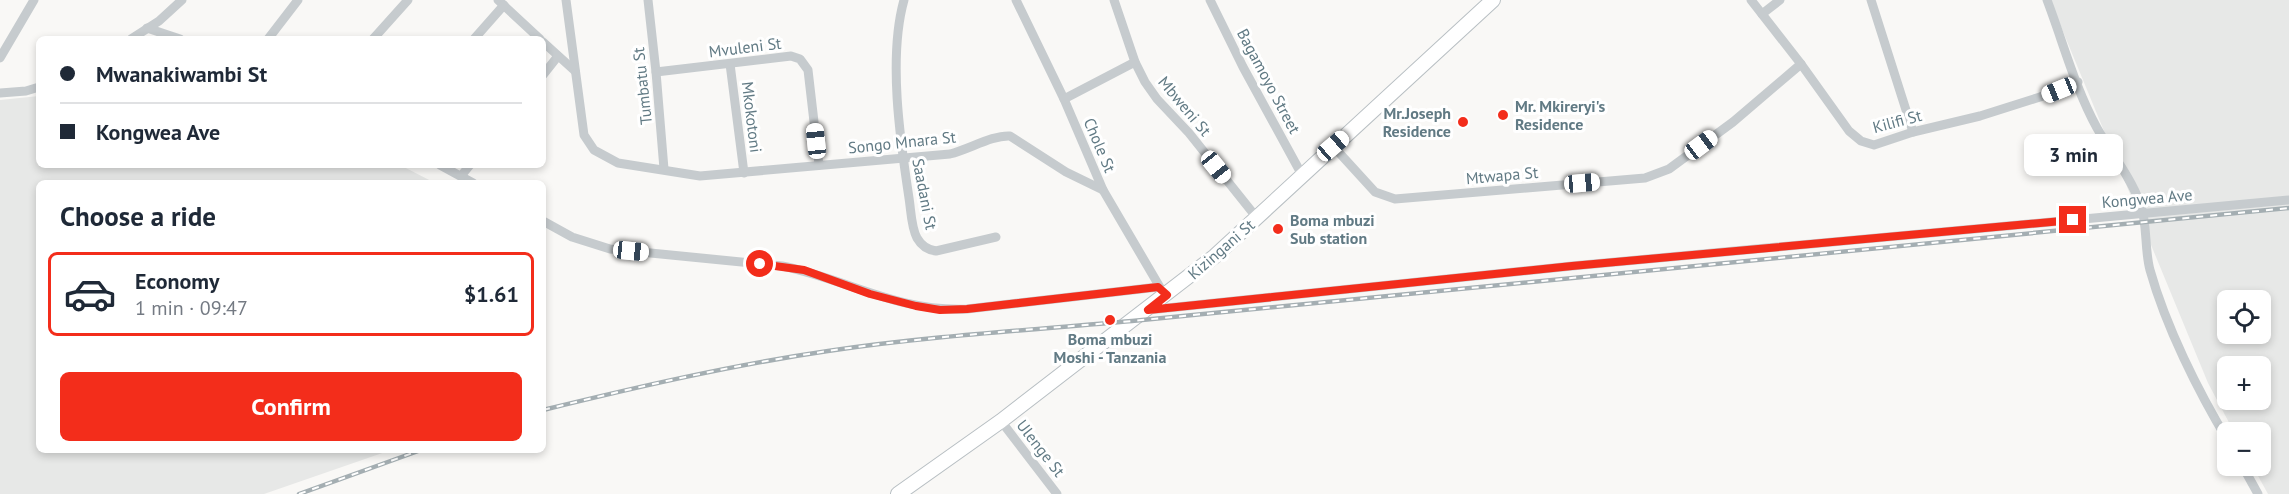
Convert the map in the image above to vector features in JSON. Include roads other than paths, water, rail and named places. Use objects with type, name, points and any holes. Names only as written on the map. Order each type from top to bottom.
[{"type":"street","points":[[0,58],[34,0]]},
{"type":"street","points":[[135,36],[159,21],[182,0]]},
{"type":"street","points":[[269,36],[298,0]]},
{"type":"street","points":[[376,36],[408,0]]},
{"type":"street","name":"Songo Mnara St","points":[[566,0],[584,135],[588,143],[605,157],[618,163],[700,176],[744,173],[950,154],[976,147],[994,138],[1011,136],[1066,172],[1103,190]]},
{"type":"street","name":"Tumbatu St","points":[[648,0],[657,72],[664,169]]},
{"type":"street","name":"Saadani St","points":[[904,0],[899,24],[897,91],[903,158],[914,230],[923,245],[929,250],[936,251],[996,237]]},
{"type":"street","name":"Chole St","points":[[1016,0],[1064,99],[1103,190],[1163,291]]},
{"type":"street","name":"Mbweni St","points":[[1114,0],[1135,62],[1157,99],[1189,133],[1257,218]]},
{"type":"street","name":"Bagamoyo Street","points":[[1210,0],[1243,67],[1302,175]]},
{"type":"street","name":"Kizingani St","points":[[898,494],[1001,421],[1148,310],[1163,291],[1215,256],[1493,0]]},
{"type":"street","name":"Kilifi St","points":[[1751,0],[1849,131],[1861,141],[1874,145],[1912,132],[1980,116],[2078,82]]},
{"type":"street","points":[[1762,14],[1780,0]]},
{"type":"street","points":[[1871,0],[1912,132]]},
{"type":"street","points":[[2047,0],[2096,127],[2133,184],[2144,214],[2145,244],[2156,287],[2198,387],[2217,422]]},
{"type":"street","points":[[476,36],[501,3],[537,36]]},
{"type":"street","points":[[147,28],[171,36]]},
{"type":"street","points":[[546,45],[575,71]]},
{"type":"street","points":[[546,71],[558,56]]},
{"type":"street","name":"Mvuleni St","points":[[657,72],[791,56],[800,59],[808,70],[819,165]]},
{"type":"street","points":[[1064,99],[1135,62]]},
{"type":"street","name":"Mkokotoni","points":[[730,64],[744,173]]},
{"type":"street","name":"Mtwapa St","points":[[1333,146],[1375,192],[1395,199],[1645,178],[1670,169],[1733,122],[1801,64]]},
{"type":"street","points":[[0,93],[36,88]]},
{"type":"street","points":[[445,168],[467,180]]},
{"type":"street","points":[[460,176],[467,168]]},
{"type":"street","name":"Kongwea Ave","points":[[1148,310],[1572,266],[2289,200]]},
{"type":"street","points":[[546,223],[572,237],[609,249],[804,270],[870,294],[940,310],[1163,291]]},
{"type":"street","name":"Ulenge St","points":[[1001,421],[1057,494]]},
{"type":"street","points":[[2248,476],[2258,494]]},
{"type":"railway","points":[[546,409],[756,363],[904,341],[1132,321],[2289,208]]},
{"type":"railway","points":[[299,494],[413,453]]},
{"type":"place","name":"Mr. Mkireryi's Residence","points":[[1503,115]]},
{"type":"place","name":"Mr.Joseph Residence","points":[[1463,122]]},
{"type":"place","name":"Boma mbuzi Sub station","points":[[1278,229]]},
{"type":"place","name":"Boma mbuzi Moshi - Tanzania","points":[[1110,320]]}]
